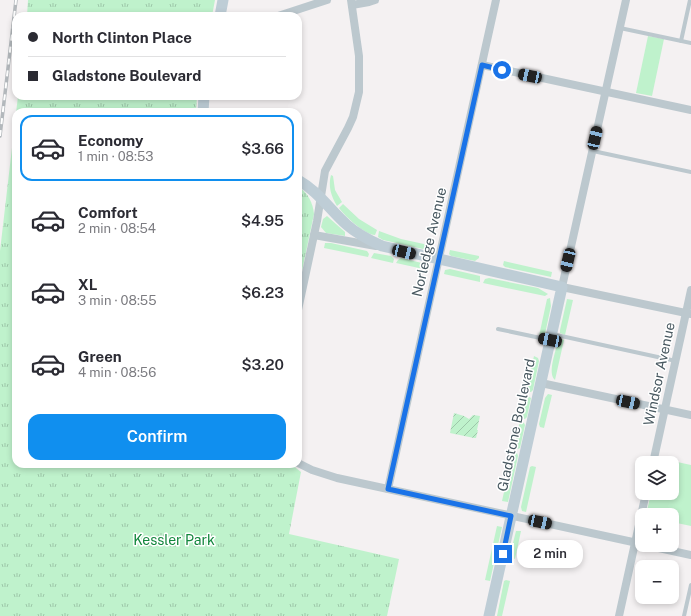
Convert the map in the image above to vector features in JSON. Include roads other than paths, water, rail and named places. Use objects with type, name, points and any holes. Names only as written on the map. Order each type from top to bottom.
[{"type":"street","points":[[221,12],[223,0]]},
{"type":"street","points":[[290,12],[327,0]]},
{"type":"street","points":[[302,291],[321,198],[324,171],[348,128],[357,103],[359,92],[359,63],[352,2],[369,2],[375,0]]},
{"type":"street","name":"Norledge Avenue","points":[[388,489],[496,0]]},
{"type":"street","points":[[562,287],[626,0]]},
{"type":"street","points":[[482,65],[691,110]]},
{"type":"street","points":[[302,182],[321,198],[347,226],[358,234],[370,241],[394,249]]},
{"type":"street","points":[[314,235],[394,249],[562,287],[689,313]]},
{"type":"street","name":"Gladstone Boulevard","points":[[489,616],[562,287]]},
{"type":"street","name":"Windsor Avenue","points":[[655,456],[676,361],[689,313],[691,290]]},
{"type":"street","points":[[541,382],[691,415]]},
{"type":"street","points":[[302,465],[323,474],[635,543]]},
{"type":"street","points":[[619,616],[637,552]]},
{"type":"street","points":[[677,552],[691,555]]},
{"type":"lane","points":[[681,41],[690,0]]},
{"type":"lane","points":[[620,28],[691,43]]},
{"type":"lane","points":[[592,151],[691,172]]},
{"type":"lane","points":[[498,329],[551,337],[676,361]]},
{"type":"lane","points":[[684,616],[691,585]]},
{"type":"railway","points":[[15,12],[16,0]]},
{"type":"railway","points":[[0,136],[12,34]]},
{"type":"park label","name":"Kessler Park","points":[[174,540]]}]
